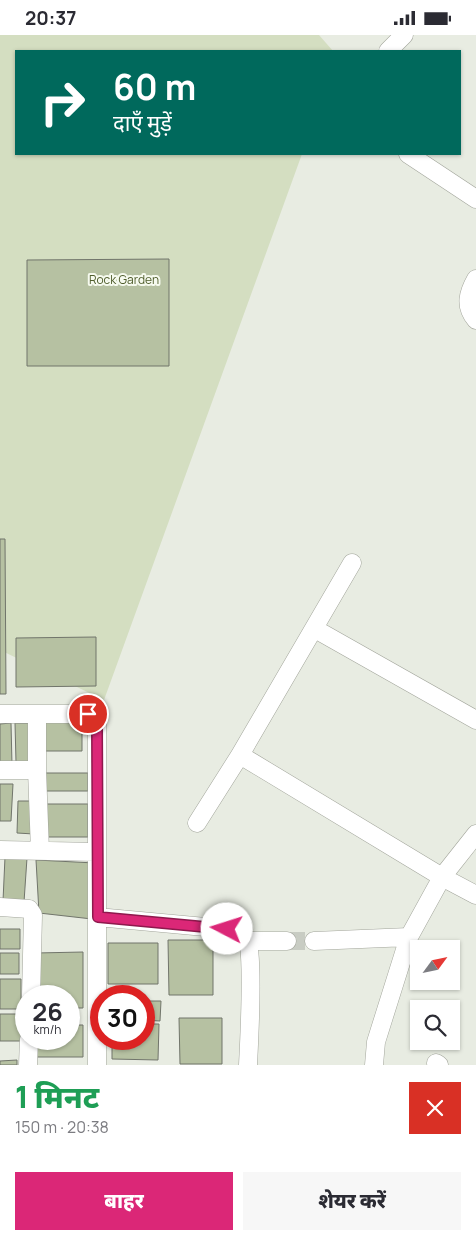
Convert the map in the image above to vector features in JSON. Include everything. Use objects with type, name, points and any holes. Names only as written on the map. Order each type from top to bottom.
[{"type":"street","points":[[389,50],[404,35]]},
{"type":"street","points":[[410,155],[476,199]]},
{"type":"street","points":[[476,279],[470,290],[467,302],[476,320]]},
{"type":"street","points":[[197,823],[240,755],[352,563]]},
{"type":"street","points":[[315,629],[476,720]]},
{"type":"street","points":[[0,713],[37,715],[88,714],[94,717],[97,725],[97,1065]]},
{"type":"street","points":[[37,715],[40,851]]},
{"type":"street","points":[[240,755],[442,877],[476,895]]},
{"type":"street","points":[[0,770],[37,771]]},
{"type":"street","points":[[374,1065],[376,1042],[410,937],[442,877],[476,834]]},
{"type":"street","points":[[0,850],[97,852]]},
{"type":"street","points":[[0,907],[29,909],[33,915],[31,985]]},
{"type":"street","points":[[98,917],[227,929],[240,933],[248,941],[250,962],[248,1065]]},
{"type":"street","points":[[314,941],[410,937]]},
{"type":"street","points":[[248,941],[287,941]]},
{"type":"street","points":[[28,1065],[29,1050]]},
{"type":"green space","name":"Rock Garden","points":[[0,35],[319,35],[332,50],[15,50],[15,155],[302,155],[104,700],[0,650]]},
{"type":"building","points":[[169,259],[169,366],[27,366],[27,260]]},
{"type":"building","points":[[0,539],[5,539],[6,694],[0,694]]},
{"type":"building","points":[[96,637],[96,686],[16,687],[16,638]]},
{"type":"building","points":[[41,720],[82,720],[82,751],[41,751]]},
{"type":"building","points":[[11,723],[12,765],[0,765],[0,724]]},
{"type":"building","points":[[15,723],[34,723],[34,762],[16,762]]},
{"type":"building","points":[[42,773],[88,773],[88,791],[42,791]]},
{"type":"building","points":[[0,784],[13,784],[11,821],[0,821]]},
{"type":"building","points":[[18,801],[35,801],[34,834],[17,833]]},
{"type":"building","points":[[45,804],[88,804],[88,837],[45,837]]},
{"type":"building","points":[[5,857],[27,858],[24,902],[3,901]]},
{"type":"building","points":[[36,860],[95,863],[92,919],[39,913]]},
{"type":"building","points":[[0,929],[20,929],[20,949],[0,949]]},
{"type":"building","points":[[168,940],[213,940],[213,995],[169,995]]},
{"type":"building","points":[[108,943],[158,943],[158,984],[108,984]]},
{"type":"building","points":[[83,952],[83,1008],[80,1008],[80,985],[37,985],[36,953]]},
{"type":"building","points":[[0,953],[19,953],[19,974],[0,974]]},
{"type":"building","points":[[0,979],[21,979],[21,985],[15,985],[15,1009],[0,1009]]},
{"type":"building","points":[[155,1001],[161,1001],[160,1021],[155,1021]]},
{"type":"building","points":[[0,1014],[15,1014],[15,1041],[0,1041]]},
{"type":"building","points":[[179,1018],[222,1018],[222,1064],[180,1064]]},
{"type":"building","points":[[155,1024],[159,1024],[158,1060],[112,1059],[112,1050],[155,1050]]},
{"type":"building","points":[[80,1025],[83,1025],[83,1057],[30,1057],[30,1050],[80,1050]]},
{"type":"building","points":[[17,1060],[17,1065],[0,1065],[0,1061]]},
{"type":"tunnel","points":[[287,941],[314,941]]},
{"type":"route","points":[[88,714],[94,717],[97,725],[98,917],[227,929]]}]
